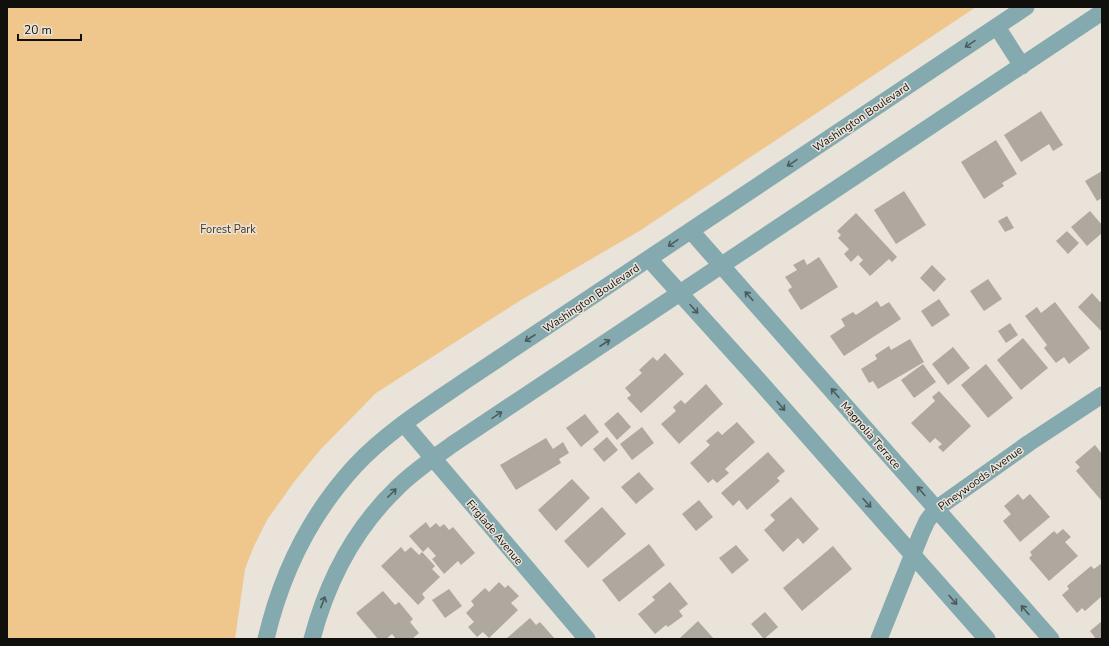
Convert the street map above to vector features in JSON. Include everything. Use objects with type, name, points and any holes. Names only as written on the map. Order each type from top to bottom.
[{"type":"street","name":"Washington Boulevard","points":[[266,639],[275,606],[300,544],[316,517],[335,490],[378,444],[465,381],[1026,7]]},
{"type":"street","points":[[312,639],[323,602],[333,579],[356,539],[383,502],[398,487],[433,458],[1102,12]]},
{"type":"street","points":[[997,26],[1022,66]]},
{"type":"street","name":"Magnolia Terrace","points":[[691,231],[1051,639]]},
{"type":"street","points":[[649,259],[681,293],[987,639]]},
{"type":"street","name":"Pineywoods Avenue","points":[[880,639],[927,521],[936,509],[1029,443],[1102,395]]},
{"type":"street","name":"Firglade Avenue","points":[[404,424],[587,639]]},
{"type":"green space","name":"Forest Park","points":[[7,7],[976,7],[641,230],[521,300],[376,393],[320,450],[294,482],[267,520],[254,546],[245,569],[235,639],[7,639]]},
{"type":"building","points":[[1041,111],[1063,145],[1053,151],[1049,144],[1021,162],[1004,135]]},
{"type":"building","points":[[996,140],[1017,174],[1002,183],[1004,186],[984,199],[961,162]]},
{"type":"building","points":[[1102,171],[1102,198],[1097,201],[1085,181]]},
{"type":"building","points":[[904,191],[926,225],[896,244],[874,210]]},
{"type":"building","points":[[1090,211],[1102,225],[1102,233],[1087,246],[1071,227]]},
{"type":"building","points":[[856,213],[897,257],[892,262],[889,259],[870,276],[859,264],[863,260],[858,255],[851,262],[844,254],[849,249],[838,238],[841,235],[837,231]]},
{"type":"building","points":[[1007,216],[1014,228],[1005,232],[998,221]]},
{"type":"building","points":[[1067,231],[1079,243],[1068,254],[1056,241]]},
{"type":"building","points":[[819,257],[838,287],[801,310],[788,290],[792,287],[785,277],[797,270],[793,265],[804,259],[807,265]]},
{"type":"building","points":[[932,265],[946,279],[934,292],[920,278]]},
{"type":"building","points":[[988,279],[1002,299],[984,311],[970,291]]},
{"type":"building","points":[[1092,293],[1100,302],[1102,301],[1102,332],[1078,307]]},
{"type":"building","points":[[939,299],[950,315],[932,327],[921,311]]},
{"type":"building","points":[[877,301],[881,307],[889,302],[901,319],[844,356],[830,336],[845,326],[841,319],[853,312],[856,315]]},
{"type":"building","points":[[1055,302],[1090,348],[1069,364],[1064,357],[1056,363],[1044,348],[1047,345],[1025,316],[1037,307],[1041,313]]},
{"type":"building","points":[[1010,323],[1018,335],[1006,343],[998,331]]},
{"type":"building","points":[[1023,338],[1048,368],[1021,390],[997,360]]},
{"type":"building","points":[[910,339],[924,362],[878,389],[873,381],[869,383],[861,369],[877,359],[875,355],[889,346],[891,350]]},
{"type":"building","points":[[953,347],[970,368],[948,385],[932,364]]},
{"type":"building","points":[[665,353],[684,374],[641,413],[627,398],[631,395],[625,388],[642,373],[639,370],[653,357],[657,361]]},
{"type":"building","points":[[923,364],[936,382],[914,398],[901,380]]},
{"type":"building","points":[[986,364],[1013,398],[988,418],[961,385]]},
{"type":"building","points":[[706,384],[723,404],[679,444],[661,424],[676,411],[673,407],[681,400],[685,404]]},
{"type":"building","points":[[939,391],[971,426],[943,452],[938,447],[942,444],[935,438],[930,443],[911,423],[935,401],[932,397]]},
{"type":"building","points":[[618,412],[631,427],[617,440],[604,424]]},
{"type":"building","points":[[585,414],[599,432],[581,447],[566,428]]},
{"type":"building","points":[[737,422],[755,442],[725,469],[729,473],[717,483],[713,479],[708,483],[690,463],[710,445],[706,441],[718,431],[722,435]]},
{"type":"building","points":[[642,427],[654,443],[632,460],[620,444]]},
{"type":"building","points":[[607,437],[618,450],[604,462],[593,449]]},
{"type":"building","points":[[546,438],[553,449],[563,442],[569,453],[559,459],[561,463],[516,490],[500,465]]},
{"type":"building","points":[[1095,445],[1102,454],[1101,500],[1076,471],[1080,467],[1075,462]]},
{"type":"building","points":[[768,452],[785,471],[777,478],[780,481],[747,510],[739,500],[733,506],[721,493]]},
{"type":"building","points":[[639,472],[654,489],[636,504],[621,487]]},
{"type":"building","points":[[572,479],[590,498],[556,531],[538,510]]},
{"type":"building","points":[[1018,494],[1023,500],[1030,494],[1050,517],[1020,542],[1003,521],[1011,514],[1004,506]]},
{"type":"building","points":[[791,497],[819,529],[803,544],[798,538],[783,552],[764,530],[775,520],[770,515]]},
{"type":"building","points":[[699,500],[713,517],[696,531],[682,514]]},
{"type":"building","points":[[602,507],[626,534],[588,568],[564,541]]},
{"type":"building","points":[[426,522],[430,528],[436,523],[440,527],[444,524],[449,530],[453,527],[475,553],[461,565],[458,561],[444,574],[432,559],[436,556],[428,547],[423,552],[409,536]]},
{"type":"building","points":[[1063,529],[1071,537],[1065,542],[1078,556],[1049,581],[1029,558],[1032,555],[1030,552],[1054,531],[1057,534]]},
{"type":"building","points":[[649,544],[665,565],[619,602],[602,580]]},
{"type":"building","points":[[736,545],[749,560],[732,574],[719,558]]},
{"type":"building","points":[[833,546],[852,569],[802,611],[783,588]]},
{"type":"building","points":[[401,547],[405,552],[411,547],[419,555],[422,552],[435,566],[432,569],[440,577],[422,594],[425,598],[418,605],[381,566]]},
{"type":"building","points":[[1102,563],[1102,596],[1085,611],[1082,608],[1077,613],[1062,595],[1069,589],[1067,586],[1091,566],[1094,569]]},
{"type":"building","points":[[499,582],[505,588],[508,585],[519,596],[511,603],[518,610],[489,638],[483,632],[477,637],[468,627],[474,622],[466,613],[474,605],[471,601],[485,588],[489,592]]},
{"type":"building","points":[[670,582],[688,604],[679,611],[683,616],[668,627],[666,625],[655,634],[638,614],[655,600],[652,597]]},
{"type":"building","points":[[449,589],[462,606],[445,618],[432,600]]},
{"type":"building","points":[[383,591],[395,605],[399,602],[413,619],[410,622],[419,633],[412,639],[396,639],[392,634],[386,639],[378,639],[356,613]]},
{"type":"building","points":[[765,612],[778,627],[764,639],[751,624]]},
{"type":"building","points":[[530,618],[536,625],[540,622],[555,639],[506,639]]},
{"type":"building","points":[[698,621],[714,639],[679,639]]},
{"type":"building","points":[[1102,621],[1102,639],[1096,639],[1090,631]]}]
